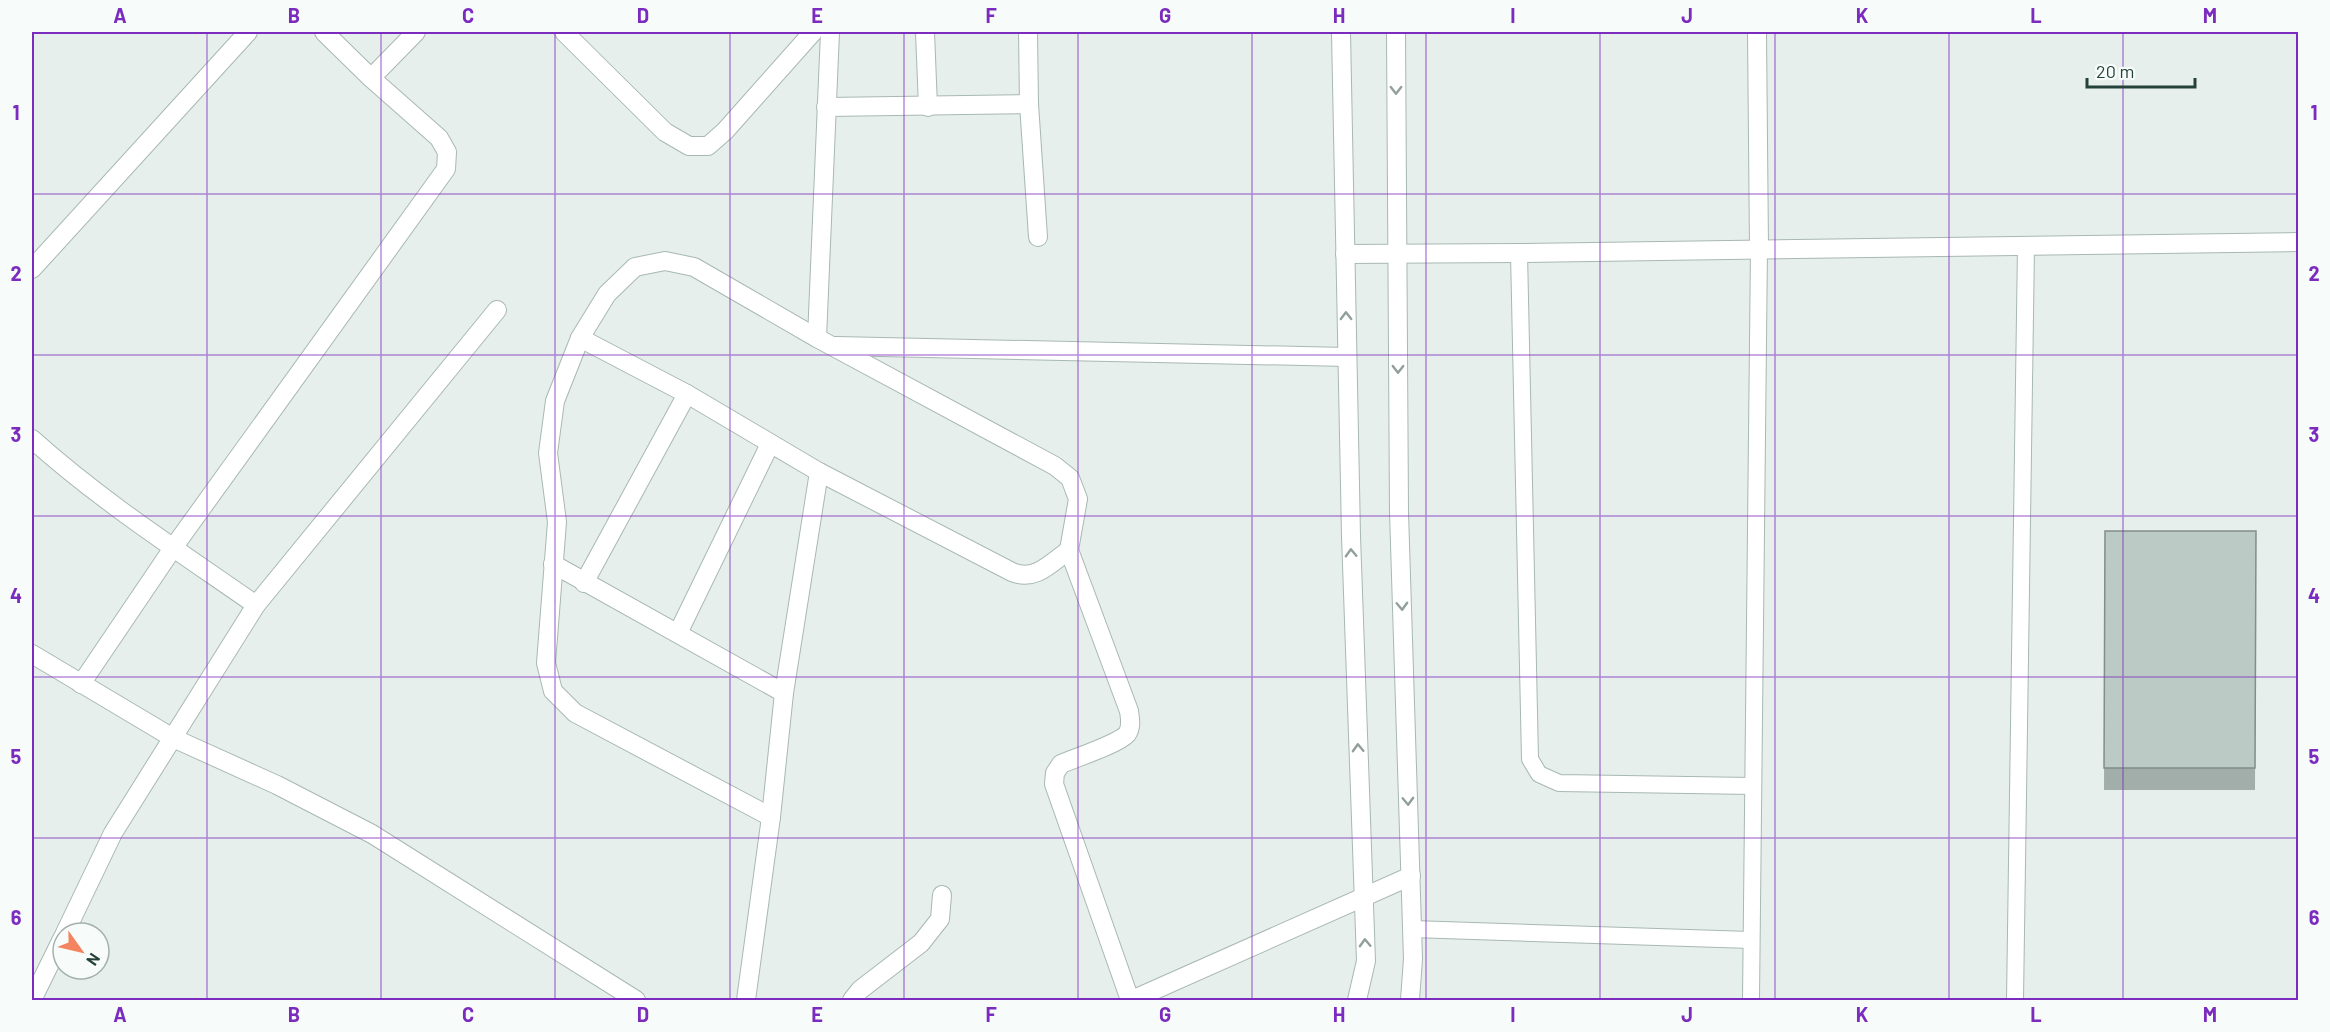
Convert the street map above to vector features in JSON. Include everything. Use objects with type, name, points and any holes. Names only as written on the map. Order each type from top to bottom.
[{"type":"street","points":[[32,269],[248,32]]},
{"type":"street","points":[[81,684],[173,548],[446,170],[447,152],[439,138],[371,78],[324,32]]},
{"type":"street","points":[[371,78],[416,32]]},
{"type":"street","points":[[564,32],[665,132],[689,146],[708,146],[726,132],[809,33]]},
{"type":"street","points":[[825,342],[826,107],[830,32]]},
{"type":"street","points":[[925,32],[928,107]]},
{"type":"street","points":[[1028,32],[1029,104],[1038,237]]},
{"type":"street","points":[[1341,32],[1347,357],[1366,961],[1357,1000]]},
{"type":"street","points":[[1396,32],[1400,512],[1413,959],[1410,1000]]},
{"type":"street","points":[[1757,32],[1759,249]]},
{"type":"street","points":[[826,107],[1029,104]]},
{"type":"street","points":[[1345,254],[2298,242]]},
{"type":"street","points":[[771,817],[575,713],[553,691],[546,663],[557,522],[548,453],[555,401],[580,338],[607,294],[634,267],[665,261],[694,267],[825,342],[1054,466],[1070,478],[1078,499],[1069,550],[1129,711],[1131,723],[1127,734],[1117,740],[1061,764],[1055,773],[1054,783],[1131,1000],[1411,876]]},
{"type":"street","points":[[71,921],[113,833],[256,605],[496,310]]},
{"type":"street","points":[[580,338],[687,394],[819,472],[1023,577],[1032,575],[1069,550]]},
{"type":"street","points":[[825,342],[1347,357]]},
{"type":"street","points":[[584,583],[687,394]]},
{"type":"street","points":[[32,440],[61,465],[173,548],[256,605]]},
{"type":"street","points":[[678,633],[770,444]]},
{"type":"street","points":[[746,1000],[771,817],[784,693],[819,472]]},
{"type":"street","points":[[553,564],[784,693]]},
{"type":"street","points":[[32,654],[174,738],[277,785],[372,834],[627,998]]},
{"type":"street","points":[[852,1000],[860,990],[921,943],[940,919],[942,895]]},
{"type":"street","points":[[32,1000],[51,962]]},
{"type":"lane","points":[[2015,1000],[2026,246]]},
{"type":"lane","points":[[1751,1000],[1759,249]]},
{"type":"lane","points":[[1519,253],[1530,759],[1539,774],[1559,783],[1753,786]]},
{"type":"lane","points":[[1412,929],[1751,940]]},
{"type":"building","points":[[2105,531],[2256,531],[2255,768],[2104,768]]}]
